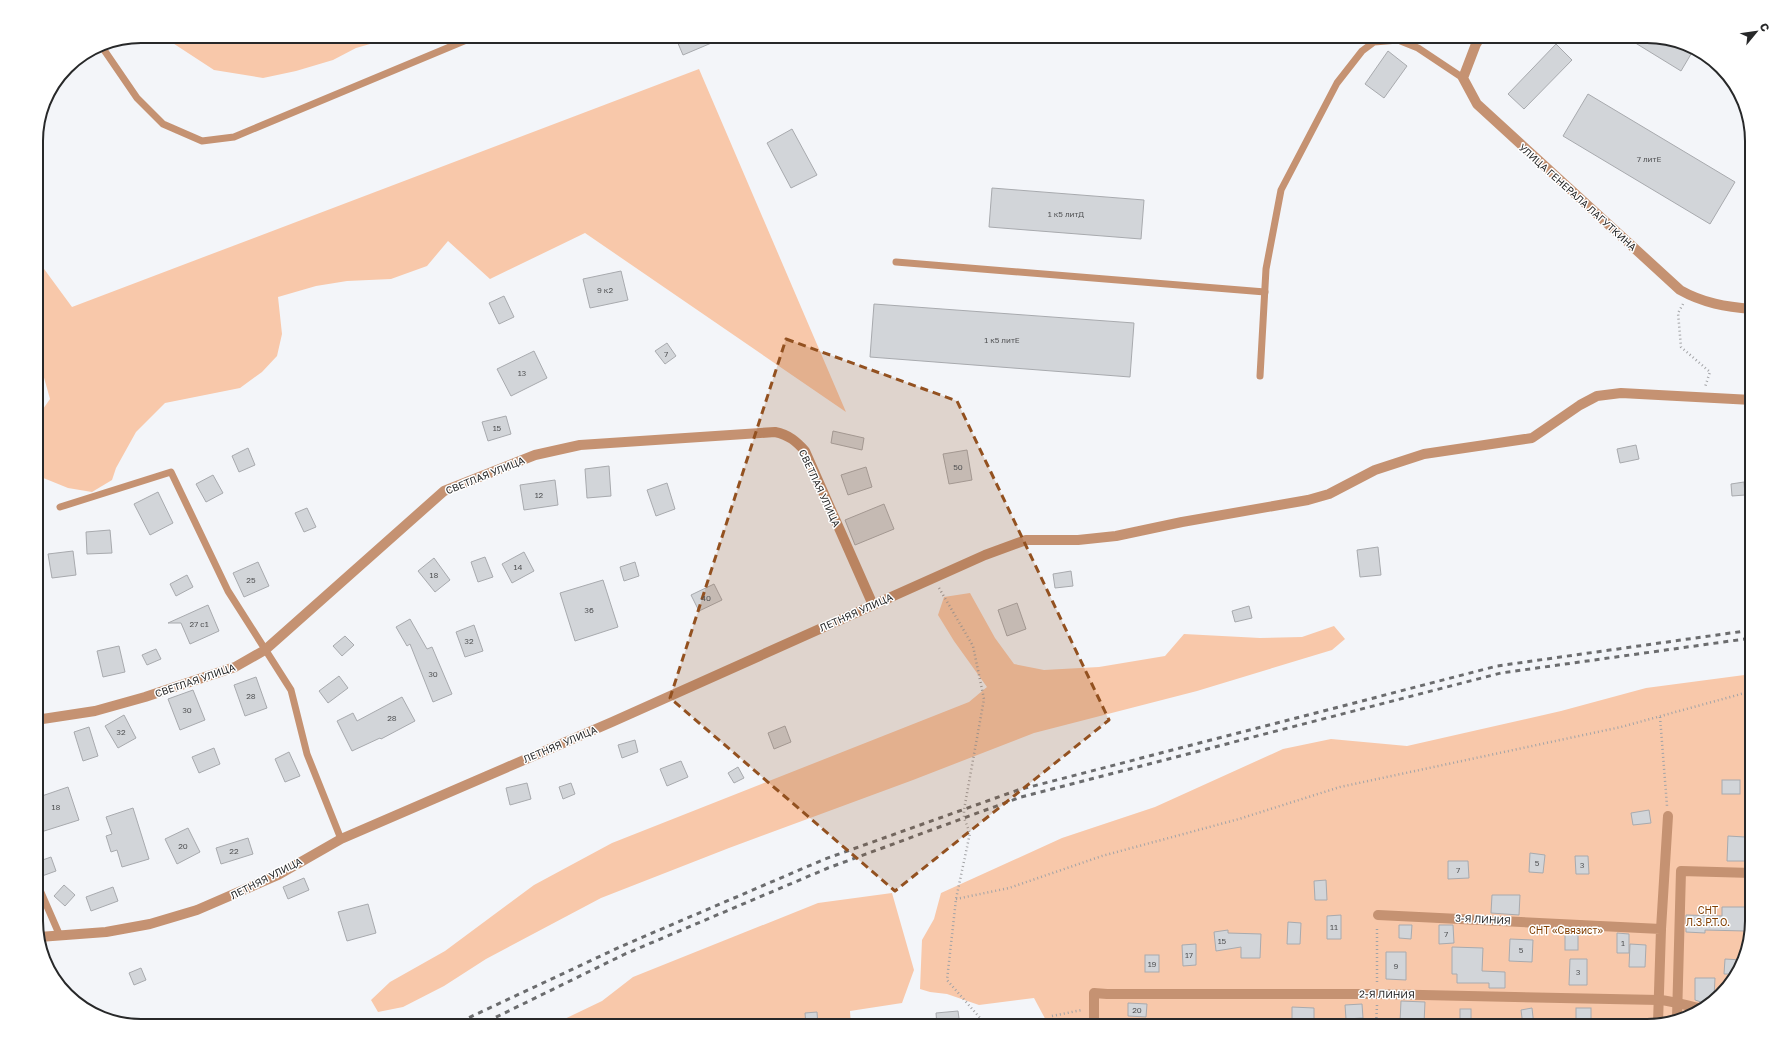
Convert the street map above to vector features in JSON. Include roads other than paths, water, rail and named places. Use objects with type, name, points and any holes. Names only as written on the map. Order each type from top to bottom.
[{"type":"street","points":[[1463,78],[1477,43]]},
{"type":"street","name":"УЛИЦА ГЕНЕРАЛА ЛАГУТКИНА","points":[[1463,78],[1477,104],[1680,290],[1715,304],[1745,308]]},
{"type":"street","name":"ЛЕТНЯЯ УЛИЦА","points":[[44,937],[113,931],[150,924],[197,910],[278,875],[341,839],[612,722],[985,555],[1026,540],[1078,540],[1116,536],[1182,522],[1308,500],[1329,494],[1376,470],[1424,454],[1532,438],[1597,396],[1620,393],[1745,400]]},
{"type":"street","name":"СВЕТЛАЯ УЛИЦА","points":[[43,719],[95,711],[145,697],[235,668],[265,650],[444,491],[535,455],[580,445],[775,432],[787,434],[805,451],[873,605]]},
{"type":"street","points":[[1658,1018],[1668,816]]},
{"type":"street","points":[[1677,1015],[1681,871],[1745,873]]},
{"type":"street","name":"3-Я ЛИНИЯ","points":[[1378,915],[1662,929]]},
{"type":"street","name":"2-Я ЛИНИЯ","points":[[1094,1019],[1094,992],[1107,994],[1377,994],[1659,1000],[1673,1001],[1678,1004],[1694,1007]]},
{"type":"lane","points":[[104,50],[138,98],[164,124],[202,141],[234,137],[459,43]]},
{"type":"lane","points":[[1260,376],[1266,269],[1281,190],[1337,83],[1362,51],[1373,43]]},
{"type":"lane","points":[[1406,43],[1418,48],[1463,78]]},
{"type":"lane","points":[[896,262],[1265,292]]},
{"type":"lane","points":[[60,507],[171,472],[228,591],[291,690],[307,754],[341,839]]},
{"type":"lane","points":[[43,897],[60,936]]},
{"type":"railway","points":[[466,1019],[622,946],[825,859],[1018,790],[1497,666],[1745,631]]},
{"type":"railway","points":[[492,1019],[625,954],[828,868],[1021,797],[1501,673],[1745,639]]},
{"type":"park label","name":"СНТ Л.З.Р.Т.О.","points":[[1708,916]]},
{"type":"park label","name":"СНТ «Связист»","points":[[1566,930]]}]
